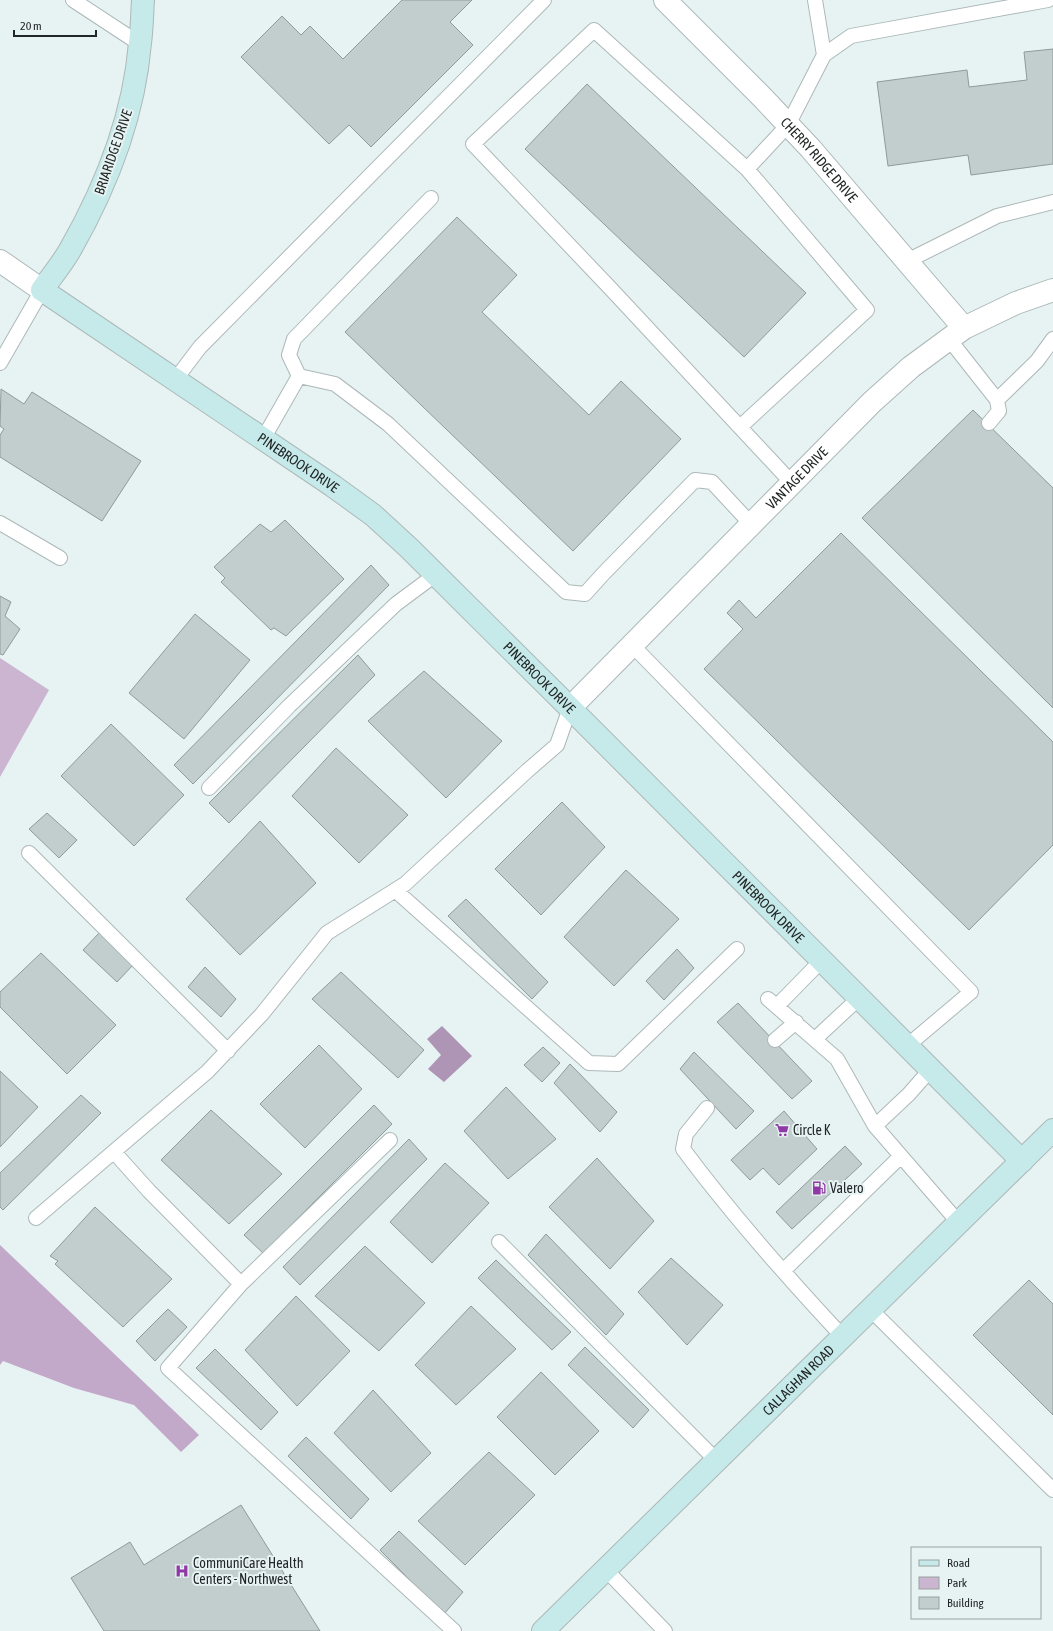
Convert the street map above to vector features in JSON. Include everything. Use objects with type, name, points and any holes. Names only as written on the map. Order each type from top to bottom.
[{"type":"street","name":"BRIARIDGE DRIVE","points":[[42,290],[69,251],[94,205],[118,147],[131,96],[140,44],[143,0]]},
{"type":"street","name":"CHERRY RIDGE DRIVE","points":[[665,0],[811,148],[907,261],[957,333]]},
{"type":"street","name":"PINEBROOK DRIVE","points":[[0,261],[263,438],[372,515],[570,708],[1022,1162]]},
{"type":"street","name":"VANTAGE DRIVE","points":[[570,708],[872,402],[905,372],[957,333],[1016,303],[1053,290]]},
{"type":"street","name":"CALLAGHAN ROAD","points":[[544,1631],[1053,1130]]},
{"type":"lane","points":[[73,0],[140,44]]},
{"type":"lane","points":[[175,380],[206,342],[544,0]]},
{"type":"lane","points":[[815,0],[824,55]]},
{"type":"lane","points":[[747,169],[788,124],[824,55],[851,36],[1048,0]]},
{"type":"lane","points":[[740,427],[867,310],[747,169],[594,30],[473,144],[616,294],[792,483]]},
{"type":"lane","points":[[299,376],[289,355],[294,339],[431,198]]},
{"type":"lane","points":[[907,261],[997,216],[1053,202]]},
{"type":"lane","points":[[0,363],[42,290]]},
{"type":"lane","points":[[957,333],[996,400],[998,411],[989,422]]},
{"type":"lane","points":[[996,400],[1037,361],[1053,339]]},
{"type":"lane","points":[[263,438],[299,376]]},
{"type":"lane","points":[[299,376],[335,384],[388,424],[566,592],[585,594],[694,480],[712,482],[751,524]]},
{"type":"lane","points":[[0,523],[60,558]]},
{"type":"lane","points":[[209,788],[289,706],[396,604],[435,575]]},
{"type":"lane","points":[[632,645],[971,992],[907,1046]]},
{"type":"lane","points":[[36,1218],[207,1072],[262,1014],[327,933],[405,884],[557,745],[570,708]]},
{"type":"lane","points":[[29,853],[228,1051]]},
{"type":"lane","points":[[396,890],[589,1063],[618,1064],[737,949]]},
{"type":"lane","points":[[822,960],[772,1002],[837,1058],[875,1126],[959,1223]]},
{"type":"lane","points":[[816,1039],[859,998]]},
{"type":"lane","points":[[775,1040],[796,1022]]},
{"type":"lane","points":[[875,1126],[909,1094],[930,1070]]},
{"type":"lane","points":[[707,1108],[686,1134],[683,1149],[710,1184],[783,1271],[843,1337]]},
{"type":"lane","points":[[390,1140],[241,1284],[168,1368],[454,1631]]},
{"type":"lane","points":[[114,1152],[148,1190],[241,1284]]},
{"type":"lane","points":[[783,1271],[901,1156]]},
{"type":"lane","points":[[499,1242],[717,1461]]},
{"type":"lane","points":[[871,1310],[1053,1490]]},
{"type":"lane","points":[[606,1570],[665,1631]]},
{"type":"green space","points":[[0,658],[49,690],[0,777]]},
{"type":"shaded area","points":[[442,1026],[472,1056],[444,1082],[428,1069],[441,1055],[427,1039]]},
{"type":"shaded area","points":[[0,1245],[199,1435],[181,1452],[134,1405],[74,1388],[3,1361],[0,1365]]},
{"type":"building","points":[[402,0],[472,0],[450,22],[473,45],[371,147],[349,125],[329,144],[241,57],[282,16],[301,35],[310,26],[343,59]]},
{"type":"building","points":[[1053,49],[1053,164],[971,175],[968,155],[888,166],[877,82],[967,70],[969,87],[1027,80],[1024,52]]},
{"type":"building","points":[[587,84],[806,293],[744,357],[525,149]]},
{"type":"building","points":[[457,217],[517,275],[482,312],[589,415],[621,381],[681,439],[573,551],[345,332]]},
{"type":"building","points":[[1,389],[24,404],[32,392],[141,461],[102,521],[0,457],[0,435],[4,429],[0,426]]},
{"type":"building","points":[[973,410],[1053,488],[1053,708],[862,518]]},
{"type":"building","points":[[285,520],[344,579],[286,636],[274,628],[271,630],[221,582],[225,578],[214,567],[260,524],[271,532]]},
{"type":"building","points":[[841,533],[1053,742],[1053,845],[969,930],[704,669],[743,629],[727,613],[739,600],[756,618]]},
{"type":"building","points":[[371,565],[389,585],[193,784],[174,765]]},
{"type":"building","points":[[0,596],[11,602],[5,616],[20,629],[3,655],[0,654]]},
{"type":"building","points":[[195,614],[250,660],[184,739],[129,693]]},
{"type":"building","points":[[358,655],[375,675],[229,823],[209,803]]},
{"type":"building","points":[[424,671],[502,741],[446,798],[368,721]]},
{"type":"building","points":[[111,724],[184,795],[134,846],[61,776]]},
{"type":"building","points":[[336,748],[408,815],[359,863],[292,796]]},
{"type":"building","points":[[562,802],[605,847],[541,915],[495,869]]},
{"type":"building","points":[[47,813],[77,840],[59,858],[29,829]]},
{"type":"building","points":[[260,821],[316,883],[240,955],[186,899]]},
{"type":"building","points":[[626,870],[679,919],[614,986],[564,937]]},
{"type":"building","points":[[466,899],[548,982],[532,999],[448,916]]},
{"type":"building","points":[[100,932],[134,964],[117,982],[83,950]]},
{"type":"building","points":[[677,949],[694,968],[664,1000],[646,981]]},
{"type":"building","points":[[41,953],[116,1025],[67,1074],[0,1007],[0,992]]},
{"type":"building","points":[[205,967],[236,999],[221,1017],[188,987]]},
{"type":"building","points":[[341,972],[424,1050],[398,1078],[312,999]]},
{"type":"building","points":[[738,1003],[812,1081],[792,1099],[717,1022]]},
{"type":"building","points":[[319,1045],[362,1089],[305,1148],[260,1104]]},
{"type":"building","points":[[543,1047],[560,1063],[542,1082],[524,1065]]},
{"type":"building","points":[[694,1052],[754,1111],[736,1129],[680,1069]]},
{"type":"building","points":[[570,1064],[617,1112],[600,1132],[554,1083]]},
{"type":"building","points":[[0,1071],[38,1107],[0,1147]]},
{"type":"building","points":[[506,1087],[556,1139],[508,1179],[464,1131]]},
{"type":"building","points":[[81,1095],[101,1113],[3,1210],[0,1207],[0,1173]]},
{"type":"building","points":[[374,1105],[392,1124],[263,1253],[244,1235]]},
{"type":"building","points":[[211,1110],[282,1174],[229,1224],[161,1160]]},
{"type":"building","name":"Circle K","points":[[784,1111],[817,1149],[779,1185],[763,1168],[750,1180],[731,1160]]},
{"type":"building","points":[[409,1139],[427,1159],[300,1285],[283,1267]]},
{"type":"building","name":"Valero","points":[[845,1146],[862,1164],[792,1229],[776,1212]]},
{"type":"building","points":[[597,1158],[654,1221],[610,1269],[549,1207]]},
{"type":"building","points":[[445,1163],[489,1203],[432,1263],[390,1222]]},
{"type":"building","points":[[95,1207],[172,1279],[123,1327],[55,1264],[58,1261],[50,1256]]},
{"type":"building","points":[[546,1234],[624,1314],[606,1335],[528,1255]]},
{"type":"building","points":[[365,1246],[425,1303],[379,1351],[315,1296]]},
{"type":"building","points":[[671,1258],[723,1305],[687,1345],[638,1292]]},
{"type":"building","points":[[496,1260],[571,1332],[552,1350],[478,1278]]},
{"type":"building","points":[[1029,1280],[1053,1304],[1053,1415],[973,1335]]},
{"type":"building","points":[[296,1296],[350,1351],[297,1406],[245,1350]]},
{"type":"building","points":[[471,1306],[516,1349],[456,1405],[415,1365]]},
{"type":"building","points":[[168,1309],[187,1327],[155,1361],[136,1341]]},
{"type":"building","points":[[585,1347],[649,1410],[633,1428],[568,1365]]},
{"type":"building","points":[[215,1349],[278,1412],[261,1430],[196,1368]]},
{"type":"building","points":[[541,1372],[599,1431],[555,1475],[497,1417]]},
{"type":"building","points":[[373,1390],[431,1453],[391,1492],[334,1433]]},
{"type":"building","points":[[306,1437],[369,1499],[351,1519],[288,1456]]},
{"type":"building","points":[[489,1452],[535,1495],[465,1565],[418,1521]]},
{"type":"building","name":"CommuniCare Health Centers - Northwest","points":[[241,1505],[320,1631],[104,1631],[71,1578],[130,1542],[144,1565]]},
{"type":"building","points":[[399,1531],[463,1592],[444,1614],[380,1550]]},
{"type":"place","name":"Circle K","points":[[782,1130]]},
{"type":"place","name":"Valero","points":[[819,1188]]},
{"type":"place","name":"CommuniCare Health Centers - Northwest","points":[[182,1571]]}]
